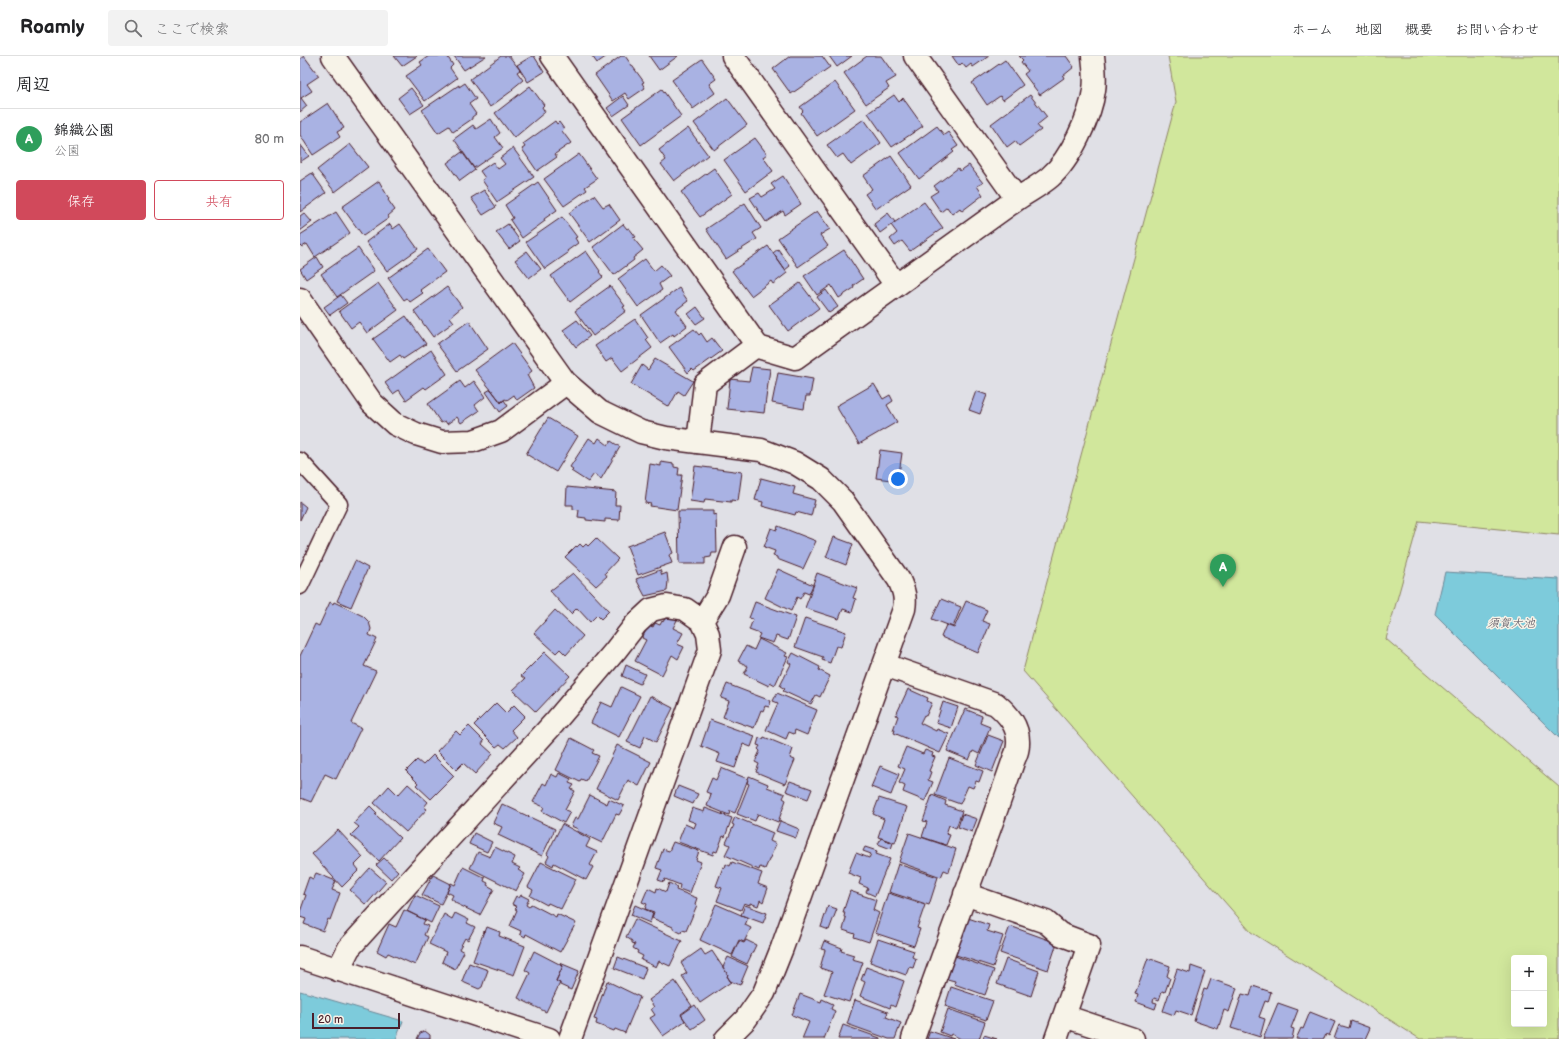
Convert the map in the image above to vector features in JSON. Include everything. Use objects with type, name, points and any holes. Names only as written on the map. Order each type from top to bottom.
[{"type":"street","points":[[333,56],[566,383],[600,412],[641,432],[666,438],[761,450],[795,463],[821,479],[843,501],[899,580],[904,590],[906,598],[904,609],[885,665],[782,948],[764,993],[746,1019],[726,1039]]},
{"type":"street","points":[[552,56],[758,348],[795,358],[1050,177],[1064,160],[1080,135],[1094,90],[1093,56]]},
{"type":"street","points":[[733,56],[896,285]]},
{"type":"street","points":[[915,56],[1017,199]]},
{"type":"street","points":[[300,299],[372,403],[395,424],[416,434],[442,442],[473,441],[501,431],[566,383]]},
{"type":"street","points":[[698,442],[705,384],[757,345]]},
{"type":"street","points":[[702,621],[718,595],[735,547]]},
{"type":"street","points":[[338,970],[349,948],[554,723],[636,624],[651,610],[667,606],[685,609],[702,621],[708,634],[710,650],[570,1039]]},
{"type":"street","points":[[885,665],[996,704],[1009,716],[1016,729],[1018,744],[976,868],[965,894],[913,1039]]},
{"type":"street","points":[[965,894],[1046,922],[1060,934],[1089,945],[1056,1039]]},
{"type":"street","points":[[300,957],[549,1039]]},
{"type":"street","points":[[1064,1016],[1133,1039]]},
{"type":"lane","points":[[300,461],[340,504],[300,586]]},
{"type":"green space","points":[[1168,56],[1559,56],[1559,535],[1419,521],[1386,639],[1559,787],[1559,1039],[1420,1039],[1251,932],[1023,671],[1176,102]]},
{"type":"water","name":"須賀大池","points":[[1445,572],[1559,579],[1559,738],[1435,614]]},
{"type":"water","points":[[300,991],[403,1021],[396,1039],[300,1039]]},
{"type":"building","points":[[304,56],[319,76],[307,84],[312,91],[301,98],[307,106],[300,112],[300,59]]},
{"type":"building","points":[[394,56],[417,56],[402,66]]},
{"type":"building","points":[[429,56],[447,56],[453,65],[450,68],[457,78],[425,101],[406,76],[422,65],[420,62]]},
{"type":"building","points":[[454,56],[486,56],[464,70]]},
{"type":"building","points":[[501,56],[509,56],[520,70],[517,72],[523,80],[512,89],[513,90],[490,107],[470,79]]},
{"type":"building","points":[[534,56],[544,72],[528,82],[517,65]]},
{"type":"building","points":[[592,56],[607,56],[597,63]]},
{"type":"building","points":[[621,56],[625,56],[644,82],[642,83],[645,88],[629,99],[625,93],[613,101],[595,75]]},
{"type":"building","points":[[649,56],[678,56],[659,70]]},
{"type":"building","points":[[790,56],[822,56],[830,67],[791,94],[773,69]]},
{"type":"building","points":[[829,56],[852,56],[837,67]]},
{"type":"building","points":[[867,56],[881,56],[896,77],[886,83],[889,88],[866,104],[844,73]]},
{"type":"building","points":[[952,56],[989,56],[973,67],[971,64],[966,68],[962,63],[959,66]]},
{"type":"building","points":[[1019,56],[1066,56],[1074,67],[1063,76],[1064,78],[1040,95],[1024,74],[1028,71],[1021,62],[1023,60]]},
{"type":"building","points":[[702,59],[716,79],[709,84],[715,93],[693,109],[672,80]]},
{"type":"building","points":[[1005,60],[1023,85],[1003,100],[1000,96],[987,105],[972,83]]},
{"type":"building","points":[[835,82],[855,109],[817,136],[801,113],[803,111],[800,107]]},
{"type":"building","points":[[465,83],[476,99],[469,104],[476,114],[472,117],[472,119],[453,132],[449,126],[438,133],[422,110],[459,85],[459,87]]},
{"type":"building","points":[[530,86],[544,105],[542,107],[545,112],[514,138],[495,113]]},
{"type":"building","points":[[411,88],[424,105],[410,114],[398,98]]},
{"type":"building","points":[[662,89],[681,116],[641,145],[622,118]]},
{"type":"building","points":[[894,95],[899,102],[903,98],[923,126],[892,147],[868,113]]},
{"type":"building","points":[[1030,95],[1047,117],[1037,125],[1041,130],[1019,146],[1015,141],[1007,147],[991,124]]},
{"type":"building","points":[[623,96],[629,105],[613,116],[607,108]]},
{"type":"building","points":[[727,98],[747,125],[714,150],[694,123]]},
{"type":"building","points":[[328,103],[344,128],[337,132],[340,137],[313,155],[300,135],[300,122]]},
{"type":"building","points":[[491,119],[500,133],[495,137],[503,148],[474,168],[454,139],[473,125],[476,129]]},
{"type":"building","points":[[864,119],[881,143],[851,165],[843,154],[837,158],[827,145]]},
{"type":"building","points":[[555,121],[557,124],[559,122],[564,129],[562,131],[571,143],[555,154],[557,157],[537,171],[522,149],[525,147],[523,144]]},
{"type":"building","points":[[937,126],[944,135],[948,132],[958,146],[952,150],[954,152],[919,179],[900,153]]},
{"type":"building","points":[[688,128],[708,155],[674,181],[661,164],[666,160],[659,150]]},
{"type":"building","points":[[755,138],[767,154],[763,157],[773,171],[746,191],[724,160]]},
{"type":"building","points":[[300,144],[309,156],[300,162]]},
{"type":"building","points":[[350,144],[368,167],[335,192],[317,170]]},
{"type":"building","points":[[513,148],[534,177],[497,202],[482,180],[485,178],[480,171],[493,162],[498,169],[505,164],[500,158]]},
{"type":"building","points":[[462,152],[475,170],[460,181],[447,163]]},
{"type":"building","points":[[579,154],[597,179],[585,187],[587,190],[564,206],[544,179]]},
{"type":"building","points":[[891,156],[911,185],[876,209],[865,194],[872,189],[863,176]]},
{"type":"building","points":[[969,165],[983,183],[977,186],[983,195],[962,211],[960,208],[952,214],[947,207],[941,212],[930,196],[938,191],[934,186],[958,168],[960,171]]},
{"type":"building","points":[[714,168],[732,194],[700,217],[681,192]]},
{"type":"building","points":[[312,173],[326,193],[300,212],[300,181]]},
{"type":"building","points":[[783,176],[801,204],[785,215],[783,211],[766,222],[750,198],[759,193],[762,197],[775,189],[771,184]]},
{"type":"building","points":[[379,181],[389,199],[388,200],[395,210],[388,216],[389,218],[363,236],[342,207]]},
{"type":"building","points":[[538,182],[557,210],[522,238],[510,220],[513,218],[505,205]]},
{"type":"building","points":[[484,190],[496,207],[483,215],[471,198]]},
{"type":"building","points":[[594,195],[603,207],[609,204],[620,220],[590,242],[569,213]]},
{"type":"building","points":[[924,202],[943,228],[910,251],[902,241],[895,246],[890,239],[897,233],[891,225]]},
{"type":"building","points":[[745,203],[761,228],[753,233],[757,239],[726,259],[706,229]]},
{"type":"building","points":[[817,211],[830,229],[820,235],[828,246],[798,267],[778,238]]},
{"type":"building","points":[[336,212],[350,233],[315,257],[307,244],[302,247],[300,245],[300,235]]},
{"type":"building","points":[[304,213],[312,222],[300,231],[300,216]]},
{"type":"building","points":[[888,213],[895,222],[880,233],[874,224]]},
{"type":"building","points":[[562,217],[577,237],[575,238],[578,243],[567,251],[568,253],[545,269],[526,242]]},
{"type":"building","points":[[390,224],[393,229],[400,224],[418,249],[387,271],[366,242]]},
{"type":"building","points":[[508,224],[520,241],[509,249],[496,232]]},
{"type":"building","points":[[623,224],[627,229],[629,228],[636,237],[633,238],[643,250],[633,258],[634,260],[614,275],[593,247]]},
{"type":"building","points":[[768,246],[787,273],[773,284],[771,281],[751,296],[732,271]]},
{"type":"building","points":[[358,248],[374,271],[337,297],[321,274]]},
{"type":"building","points":[[428,249],[445,272],[420,290],[423,293],[410,302],[407,298],[404,300],[388,278]]},
{"type":"building","points":[[778,249],[790,266],[785,270],[773,253]]},
{"type":"building","points":[[844,250],[863,279],[853,286],[854,288],[839,298],[831,285],[817,295],[804,276]]},
{"type":"building","points":[[527,251],[541,269],[529,278],[515,260]]},
{"type":"building","points":[[586,251],[603,277],[570,302],[551,276]]},
{"type":"building","points":[[317,257],[323,267],[306,279],[300,269]]},
{"type":"building","points":[[645,259],[654,271],[661,265],[670,276],[659,284],[662,290],[638,307],[618,279]]},
{"type":"building","points":[[378,283],[398,310],[367,333],[359,322],[351,328],[339,311]]},
{"type":"building","points":[[800,283],[819,308],[788,331],[769,305]]},
{"type":"building","points":[[610,286],[625,306],[623,307],[626,311],[593,336],[575,311]]},
{"type":"building","points":[[447,287],[462,307],[450,317],[454,322],[433,337],[414,311]]},
{"type":"building","points":[[679,288],[688,301],[676,310],[687,326],[674,336],[673,334],[660,343],[641,315]]},
{"type":"building","points":[[826,290],[838,307],[829,313],[817,297]]},
{"type":"building","points":[[341,295],[347,303],[330,315],[324,307]]},
{"type":"building","points":[[697,307],[705,318],[696,324],[688,314]]},
{"type":"building","points":[[406,316],[426,344],[403,359],[400,355],[390,362],[373,339]]},
{"type":"building","points":[[635,319],[648,338],[646,340],[652,348],[622,371],[612,358],[606,362],[595,346]]},
{"type":"building","points":[[577,320],[590,336],[576,347],[563,330]]},
{"type":"building","points":[[469,321],[488,349],[457,371],[437,344]]},
{"type":"building","points":[[694,329],[699,335],[701,333],[707,342],[712,338],[722,351],[694,371],[692,369],[688,373],[669,347]]},
{"type":"building","points":[[512,343],[532,371],[527,375],[534,388],[517,400],[514,395],[501,402],[475,370]]},
{"type":"building","points":[[431,350],[447,374],[426,389],[424,387],[406,400],[399,390],[393,394],[385,383]]},
{"type":"building","points":[[655,359],[693,381],[684,395],[678,391],[669,407],[631,384],[642,365],[648,370]]},
{"type":"building","points":[[752,367],[770,369],[764,413],[727,409],[730,379],[749,381]]},
{"type":"building","points":[[778,373],[813,379],[810,396],[806,396],[804,409],[772,403]]},
{"type":"building","points":[[460,381],[465,388],[474,381],[485,397],[475,405],[479,411],[461,423],[457,417],[447,424],[445,421],[441,423],[428,404]]},
{"type":"building","points":[[874,384],[883,399],[890,395],[893,401],[887,405],[897,422],[859,444],[836,406]]},
{"type":"building","points":[[491,389],[501,403],[504,400],[508,406],[500,412],[486,392]]},
{"type":"building","points":[[976,391],[987,395],[980,414],[969,410]]},
{"type":"building","points":[[548,418],[578,436],[556,472],[526,454]]},
{"type":"building","points":[[589,438],[596,443],[599,438],[608,445],[611,441],[620,447],[601,479],[594,474],[588,482],[571,471],[573,469],[570,467]]},
{"type":"building","points":[[880,450],[902,453],[898,481],[876,478]]},
{"type":"building","points":[[661,462],[674,464],[674,467],[679,468],[678,475],[682,475],[677,510],[650,506],[651,504],[645,503],[650,464],[661,466]]},
{"type":"building","points":[[695,466],[742,472],[738,501],[731,500],[731,502],[705,499],[704,503],[690,501]]},
{"type":"building","points":[[761,478],[795,487],[793,494],[815,500],[811,516],[796,512],[795,515],[762,506],[763,502],[755,500]]},
{"type":"building","points":[[567,487],[616,492],[615,505],[620,505],[619,520],[605,519],[605,522],[586,520],[586,518],[578,517],[579,510],[573,509],[573,505],[566,505]]},
{"type":"building","points":[[300,502],[306,507],[300,520]]},
{"type":"building","points":[[678,511],[713,511],[713,515],[716,514],[717,553],[712,553],[711,557],[705,558],[705,564],[679,564]]},
{"type":"building","points":[[778,526],[816,541],[803,569],[777,559],[777,557],[773,556],[775,551],[764,547],[771,528],[777,530]]},
{"type":"building","points":[[665,532],[673,553],[669,555],[672,563],[638,575],[627,546]]},
{"type":"building","points":[[834,537],[853,544],[846,565],[826,557]]},
{"type":"building","points":[[596,538],[618,559],[605,573],[607,576],[596,586],[565,557],[576,546],[577,547],[580,544],[583,547],[586,544],[588,546]]},
{"type":"building","points":[[355,561],[368,568],[351,607],[337,601]]},
{"type":"building","points":[[778,569],[813,585],[809,594],[804,592],[800,599],[797,597],[791,611],[765,598]]},
{"type":"building","points":[[660,570],[662,575],[667,573],[667,591],[645,596],[636,579]]},
{"type":"building","points":[[573,573],[609,611],[601,619],[597,615],[590,622],[577,608],[571,614],[550,591]]},
{"type":"building","points":[[817,573],[857,588],[853,598],[856,599],[852,612],[843,609],[839,619],[805,608]]},
{"type":"building","points":[[941,599],[961,607],[953,627],[932,619]]},
{"type":"building","points":[[966,601],[987,610],[982,621],[990,624],[978,653],[941,637],[946,625],[954,628]]},
{"type":"building","points":[[330,602],[333,604],[334,602],[363,616],[369,622],[371,629],[369,635],[377,639],[364,666],[376,671],[351,723],[361,728],[336,779],[325,774],[311,802],[301,798],[300,801],[300,656],[315,624],[319,626]]},
{"type":"building","points":[[755,602],[796,617],[788,640],[776,636],[773,643],[758,638],[760,634],[749,630],[753,619],[749,618]]},
{"type":"building","points":[[555,610],[583,636],[566,655],[560,649],[556,653],[534,633]]},
{"type":"building","points":[[668,613],[678,618],[673,628],[683,633],[677,644],[684,647],[678,659],[672,655],[662,675],[635,661],[646,640],[642,638],[649,625],[653,627],[655,623],[660,625]]},
{"type":"building","points":[[805,618],[846,632],[841,647],[836,646],[830,663],[822,660],[823,657],[795,647]]},
{"type":"building","points":[[759,639],[787,653],[785,656],[788,657],[775,685],[770,682],[769,686],[744,674],[748,666],[738,661],[746,646],[754,650]]},
{"type":"building","points":[[545,652],[570,676],[536,712],[513,690],[525,679],[521,676]]},
{"type":"building","points":[[793,653],[820,667],[819,670],[830,676],[820,697],[816,695],[811,704],[783,691],[785,689],[780,686],[791,664],[788,662]]},
{"type":"building","points":[[626,665],[645,674],[640,684],[622,676]]},
{"type":"building","points":[[727,684],[771,701],[769,707],[765,706],[763,711],[761,710],[754,728],[723,717],[729,701],[721,698]]},
{"type":"building","points":[[621,687],[640,696],[619,737],[591,723],[601,702],[612,707]]},
{"type":"building","points":[[908,689],[928,698],[927,701],[932,703],[926,716],[924,715],[920,723],[936,731],[937,729],[949,734],[940,753],[894,733],[895,730],[893,730],[898,716],[896,715]]},
{"type":"building","points":[[777,693],[817,710],[807,735],[795,730],[794,734],[789,732],[786,739],[766,730],[778,703],[773,701]]},
{"type":"building","points":[[650,696],[673,708],[656,742],[645,736],[640,748],[627,742]]},
{"type":"building","points":[[943,702],[958,707],[951,728],[936,723]]},
{"type":"building","points":[[496,703],[506,713],[514,705],[525,716],[511,730],[517,737],[505,748],[500,744],[496,747],[474,725]]},
{"type":"building","points":[[965,709],[982,716],[980,723],[990,727],[979,754],[973,751],[969,760],[947,751]]},
{"type":"building","points":[[710,720],[755,736],[751,747],[743,744],[735,768],[717,762],[720,754],[701,746]]},
{"type":"building","points":[[469,726],[484,741],[482,744],[493,754],[475,774],[463,763],[456,770],[437,751],[456,731],[460,735]]},
{"type":"building","points":[[988,735],[1004,741],[992,772],[976,765]]},
{"type":"building","points":[[764,737],[793,749],[790,758],[795,760],[785,784],[756,772],[759,764],[755,762],[760,751],[758,749],[760,746],[757,745],[759,738],[763,739]]},
{"type":"building","points":[[571,738],[594,750],[592,753],[599,756],[586,781],[581,779],[580,782],[556,770]]},
{"type":"building","points":[[617,745],[651,762],[639,786],[628,780],[618,800],[596,789]]},
{"type":"building","points":[[906,747],[923,754],[925,750],[933,753],[932,756],[935,757],[929,771],[931,772],[928,780],[933,782],[925,801],[903,792],[905,786],[899,783],[905,769],[898,766]]},
{"type":"building","points":[[433,755],[454,776],[431,799],[416,785],[418,783],[406,771],[417,760],[423,765]]},
{"type":"building","points":[[949,758],[983,771],[979,782],[976,781],[973,788],[968,786],[960,804],[935,795]]},
{"type":"building","points":[[880,766],[899,774],[891,795],[871,787]]},
{"type":"building","points":[[721,768],[748,779],[735,813],[730,811],[729,815],[707,806],[711,794],[706,792],[712,778],[716,780]]},
{"type":"building","points":[[559,773],[571,779],[569,783],[574,785],[571,789],[575,791],[565,810],[570,812],[564,823],[542,811],[544,807],[533,802],[543,783],[546,785],[551,774],[557,777]]},
{"type":"building","points":[[749,776],[768,784],[767,787],[785,794],[783,798],[786,800],[778,822],[758,814],[755,821],[737,814],[749,784],[747,783]]},
{"type":"building","points":[[790,781],[812,789],[808,799],[786,791]]},
{"type":"building","points":[[408,784],[428,802],[424,807],[427,809],[406,832],[374,803],[389,786],[398,795]]},
{"type":"building","points":[[678,786],[698,794],[693,804],[674,796]]},
{"type":"building","points":[[590,795],[607,804],[609,799],[624,806],[619,815],[616,814],[602,843],[577,831],[578,829],[571,826],[575,818],[578,819]]},
{"type":"building","points":[[932,795],[946,801],[945,805],[962,811],[956,828],[949,825],[946,834],[950,835],[946,845],[922,837],[927,822],[923,821]]},
{"type":"building","points":[[879,798],[907,807],[895,843],[878,837],[884,819],[873,814]]},
{"type":"building","points":[[502,804],[555,829],[542,856],[498,835],[502,827],[493,823]]},
{"type":"building","points":[[370,806],[377,813],[375,814],[400,838],[379,861],[351,835],[359,827],[354,823]]},
{"type":"building","points":[[692,808],[704,812],[705,808],[732,818],[725,837],[723,836],[717,852],[714,851],[713,855],[678,842],[685,824],[694,828],[696,823],[688,820]]},
{"type":"building","points":[[962,814],[977,819],[972,832],[958,827]]},
{"type":"building","points":[[735,817],[773,833],[770,841],[776,844],[765,869],[760,867],[759,870],[725,855],[730,845],[726,843],[734,825],[732,824]]},
{"type":"building","points":[[780,821],[799,829],[796,838],[776,831]]},
{"type":"building","points":[[562,824],[590,839],[586,847],[597,852],[590,865],[593,867],[586,880],[554,863],[553,866],[546,862],[549,856],[547,854]]},
{"type":"building","points":[[338,830],[363,857],[355,865],[359,870],[342,887],[312,854]]},
{"type":"building","points":[[474,833],[492,842],[487,852],[469,844]]},
{"type":"building","points":[[909,833],[956,849],[949,872],[944,870],[941,877],[899,862]]},
{"type":"building","points":[[881,838],[893,843],[891,849],[878,844]]},
{"type":"building","points":[[673,842],[699,851],[696,860],[701,862],[690,893],[679,889],[680,885],[665,879],[664,882],[658,880],[662,870],[656,868],[663,849],[669,851]]},
{"type":"building","points":[[495,847],[515,857],[512,864],[520,868],[518,870],[525,874],[516,891],[470,868],[478,852],[490,857]]},
{"type":"building","points":[[865,847],[877,851],[876,854],[890,859],[875,896],[866,892],[868,888],[859,884],[861,878],[848,873],[856,853],[869,858],[871,854],[863,851]]},
{"type":"building","points":[[384,858],[398,871],[391,879],[376,865]]},
{"type":"building","points":[[541,862],[576,879],[561,909],[548,903],[547,905],[530,896],[533,890],[528,887]]},
{"type":"building","points":[[732,862],[762,873],[758,884],[768,888],[763,902],[760,900],[758,906],[750,903],[750,905],[744,903],[741,910],[717,901],[722,888],[716,886],[723,867],[725,868],[726,864],[730,866]]},
{"type":"building","points":[[898,864],[938,877],[929,905],[889,892]]},
{"type":"building","points":[[463,867],[485,878],[484,881],[488,883],[487,885],[494,889],[480,915],[455,903],[451,899],[453,895],[447,892],[451,883],[455,885]]},
{"type":"building","points":[[370,868],[386,882],[366,905],[350,890]]},
{"type":"building","points":[[316,873],[336,881],[332,890],[340,893],[330,920],[328,919],[323,931],[304,924],[306,919],[300,917],[300,912],[306,895],[303,894],[309,877],[313,879]]},
{"type":"building","points":[[433,875],[451,884],[441,904],[422,895]]},
{"type":"building","points":[[669,883],[677,887],[676,890],[697,898],[695,904],[697,905],[686,931],[682,930],[681,933],[673,929],[673,927],[652,918],[654,912],[645,909],[647,904],[642,902],[648,888],[656,892],[657,888],[666,892]]},
{"type":"building","points":[[850,891],[876,900],[873,910],[879,913],[869,942],[854,937],[855,934],[843,930],[846,918],[844,917],[845,912],[843,912]]},
{"type":"building","points":[[888,893],[925,905],[917,928],[920,929],[914,946],[875,933]]},
{"type":"building","points":[[415,895],[439,906],[431,923],[407,911]]},
{"type":"building","points":[[521,895],[529,899],[526,905],[529,907],[531,904],[556,917],[557,914],[576,923],[560,952],[526,934],[525,937],[520,934],[521,931],[510,926],[517,910],[515,909],[517,907],[512,904],[516,896],[519,898]]},
{"type":"building","points":[[716,904],[748,918],[745,925],[751,928],[744,942],[739,940],[732,955],[700,940]]},
{"type":"building","points":[[635,905],[653,913],[650,923],[631,915]]},
{"type":"building","points":[[745,905],[767,913],[763,923],[741,915]]},
{"type":"building","points":[[828,906],[837,909],[829,930],[821,927]]},
{"type":"building","points":[[404,910],[425,920],[423,924],[428,926],[424,935],[428,937],[415,965],[388,953],[386,956],[377,951],[389,924],[396,927]]},
{"type":"building","points":[[455,913],[469,920],[467,923],[475,927],[468,940],[465,938],[459,949],[464,952],[455,969],[442,962],[446,952],[429,944],[444,914],[452,919]]},
{"type":"building","points":[[968,918],[989,925],[987,931],[1003,936],[993,967],[956,955]]},
{"type":"building","points":[[635,919],[682,941],[670,966],[659,961],[656,967],[641,960],[643,956],[637,953],[638,951],[633,948],[635,944],[626,937]]},
{"type":"building","points":[[1010,926],[1057,943],[1048,970],[1000,953]]},
{"type":"building","points":[[487,927],[500,932],[499,936],[525,946],[514,975],[473,961],[484,931],[485,932]]},
{"type":"building","points":[[878,939],[914,951],[912,957],[916,959],[913,968],[909,967],[906,975],[870,962]]},
{"type":"building","points":[[746,940],[756,945],[747,964],[732,957],[739,941],[744,943]]},
{"type":"building","points":[[824,941],[842,948],[841,951],[854,955],[852,959],[863,962],[849,1002],[824,994],[832,972],[820,968],[825,950],[821,949]]},
{"type":"building","points":[[701,949],[705,955],[712,951],[731,982],[700,1003],[682,976],[687,973],[681,963]]},
{"type":"building","points":[[534,951],[563,966],[556,981],[560,983],[546,1012],[518,998],[530,973],[525,970]]},
{"type":"building","points":[[955,956],[994,970],[985,995],[954,984],[955,981],[947,979]]},
{"type":"building","points":[[618,957],[646,968],[642,979],[614,968]]},
{"type":"building","points":[[728,957],[748,966],[740,985],[730,981],[723,967]]},
{"type":"building","points":[[1148,958],[1170,966],[1167,976],[1170,978],[1165,992],[1162,991],[1159,1000],[1154,998],[1153,1002],[1157,1003],[1155,1009],[1136,1002],[1138,995],[1135,994]]},
{"type":"building","points":[[1006,959],[1039,971],[1031,996],[997,984]]},
{"type":"building","points":[[469,963],[488,970],[482,987],[479,989],[462,981]]},
{"type":"building","points":[[560,963],[579,971],[571,990],[560,985],[560,983],[556,981],[563,966]]},
{"type":"building","points":[[1191,966],[1205,971],[1191,1015],[1176,1010],[1174,1015],[1163,1011],[1177,969],[1190,973]]},
{"type":"building","points":[[866,967],[904,981],[895,1007],[891,1005],[890,1008],[860,996],[865,982],[861,980]]},
{"type":"building","points":[[1211,979],[1237,988],[1229,1012],[1224,1010],[1218,1029],[1194,1021],[1204,989],[1207,990]]},
{"type":"building","points":[[607,981],[640,997],[625,1033],[615,1029],[614,1031],[596,1024],[597,1020],[594,1019]]},
{"type":"building","points":[[675,981],[692,1006],[681,1014],[685,1021],[663,1036],[650,1018],[655,1015],[651,1009],[654,1007],[649,1000]]},
{"type":"building","points":[[1253,986],[1271,992],[1268,1002],[1265,1001],[1259,1017],[1265,1019],[1260,1037],[1231,1028],[1242,994],[1250,996]]},
{"type":"building","points":[[951,987],[993,1001],[986,1020],[945,1006]]},
{"type":"building","points":[[800,994],[821,1002],[822,999],[833,1004],[831,1009],[835,1011],[824,1039],[802,1039],[809,1022],[792,1015]]},
{"type":"building","points":[[855,1000],[888,1012],[886,1017],[901,1023],[895,1039],[889,1039],[847,1024]]},
{"type":"building","points":[[1278,1003],[1298,1010],[1291,1028],[1294,1029],[1292,1039],[1263,1039]]},
{"type":"building","points":[[695,1005],[705,1020],[692,1029],[681,1015]]},
{"type":"building","points":[[948,1009],[985,1022],[979,1039],[961,1039],[951,1034],[950,1036],[940,1032]]},
{"type":"building","points":[[1310,1012],[1335,1022],[1329,1036],[1326,1034],[1324,1039],[1296,1039],[1301,1028],[1303,1029]]},
{"type":"building","points":[[1351,1021],[1370,1028],[1365,1039],[1334,1039],[1339,1025],[1349,1028]]},
{"type":"building","points":[[843,1025],[880,1038],[880,1039],[838,1039]]},
{"type":"building","points":[[425,1031],[430,1035],[430,1039],[417,1039],[420,1033]]},
{"type":"building","points":[[930,1031],[954,1039],[927,1039]]},
{"type":"building","points":[[984,1035],[997,1039],[983,1039]]},
{"type":"place","name":"錦織公園","points":[[1223,587]]}]
